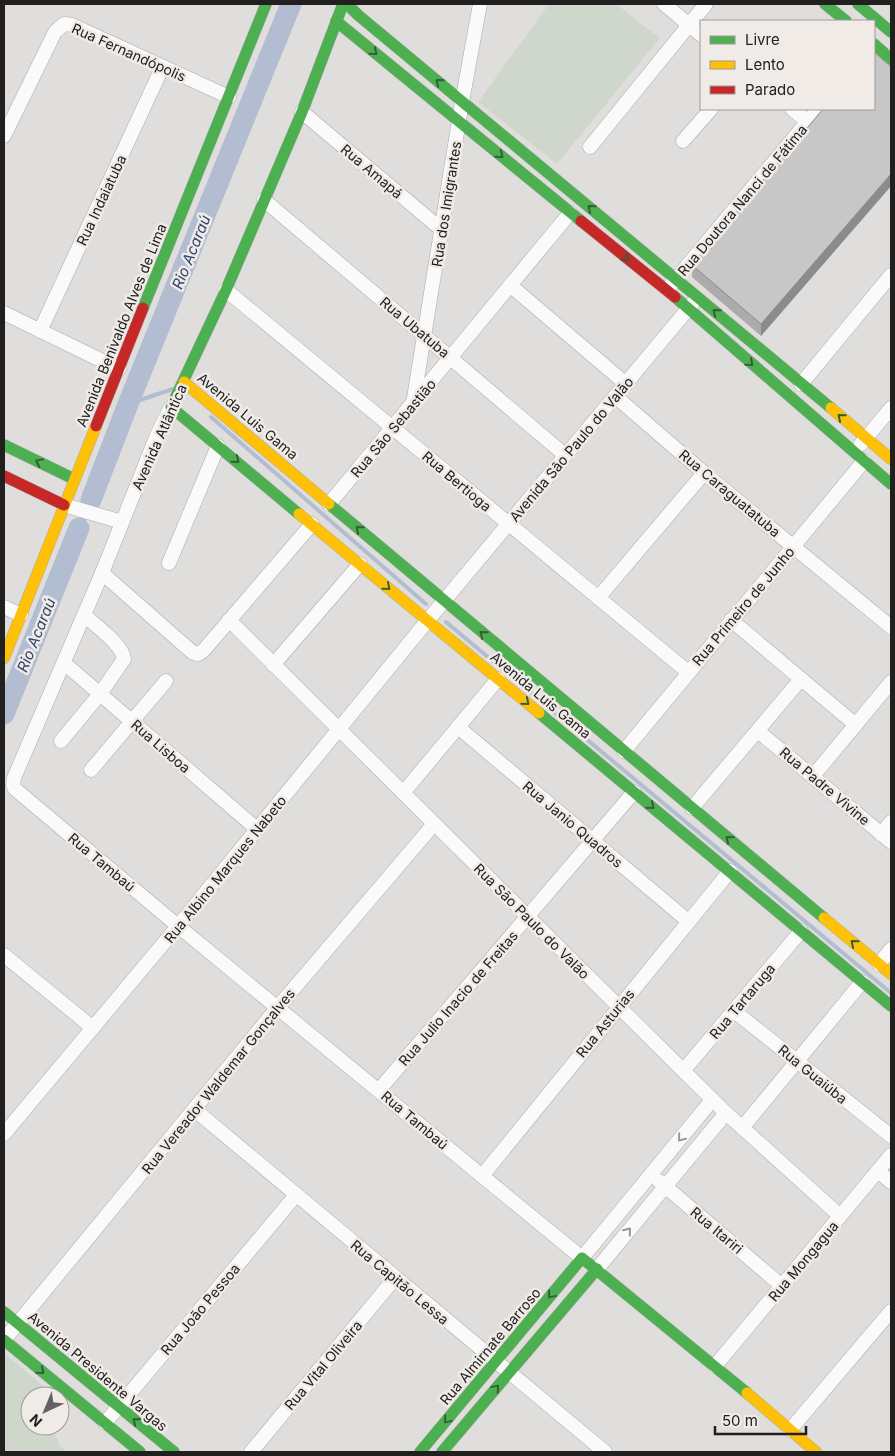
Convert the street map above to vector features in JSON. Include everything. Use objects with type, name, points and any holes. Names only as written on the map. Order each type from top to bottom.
[{"type":"street","name":"Avenida Benivaldo Alves de Lima","points":[[4,658],[69,507],[74,479],[266,4]]},
{"type":"street","name":"Avenida Atlântica","points":[[14,787],[14,778],[102,573],[116,520],[184,382],[226,290],[302,112],[343,4]]},
{"type":"street","points":[[347,4],[891,460]]},
{"type":"street","name":"Rua dos Imigrantes","points":[[413,404],[462,102],[480,4]]},
{"type":"street","points":[[664,4],[700,34]]},
{"type":"street","points":[[590,147],[706,4]]},
{"type":"street","points":[[825,4],[845,20]]},
{"type":"street","points":[[865,6],[891,32]]},
{"type":"street","points":[[336,21],[667,291],[891,484]]},
{"type":"street","name":"Rua Fernandópolis","points":[[4,136],[55,32],[64,24],[72,24],[162,68],[229,97]]},
{"type":"street","points":[[875,45],[891,59]]},
{"type":"street","name":"Rua Indaiatuba","points":[[40,331],[162,68]]},
{"type":"street","points":[[683,141],[710,110]]},
{"type":"street","points":[[793,110],[807,121]]},
{"type":"street","name":"Rua Doutora Nanci de Fátima","points":[[667,291],[817,110]]},
{"type":"street","name":"Rua Amapá","points":[[302,112],[442,230]]},
{"type":"street","name":"Rua Ubatuba","points":[[264,200],[565,455]]},
{"type":"street","name":"Rua São Sebastião","points":[[329,504],[570,213]]},
{"type":"street","points":[[801,384],[889,281]]},
{"type":"street","points":[[510,285],[626,384]]},
{"type":"street","name":"Rua Bertioga","points":[[226,290],[688,672]]},
{"type":"street","name":"Avenida São Paulo do Valão","points":[[444,601],[698,297]]},
{"type":"street","points":[[4,313],[119,369]]},
{"type":"street","name":"Avenida Luis Gama","points":[[184,382],[891,974]]},
{"type":"street","name":"Rua Caraguatatuba","points":[[615,396],[704,473],[891,627]]},
{"type":"street","name":"Avenida Luis Gama","points":[[171,407],[891,1006]]},
{"type":"street","name":"Rua Primeiro de Junho","points":[[624,751],[793,546],[859,457],[866,438],[891,408]]},
{"type":"street","points":[[4,445],[74,479]]},
{"type":"street","points":[[169,563],[218,446]]},
{"type":"street","points":[[598,598],[704,473]]},
{"type":"street","points":[[4,476],[69,507],[116,520]]},
{"type":"street","points":[[102,573],[192,652],[198,654],[203,651],[312,524]]},
{"type":"street","points":[[273,664],[360,564]]},
{"type":"street","name":"Rua Albino Marques Nabeto","points":[[4,1134],[178,926],[444,601]]},
{"type":"street","points":[[4,607],[21,616]]},
{"type":"street","points":[[61,741],[100,694],[124,659],[117,646],[84,615]]},
{"type":"street","name":"Rua São Paulo do Valão","points":[[229,620],[712,1100],[840,1216]]},
{"type":"street","points":[[731,620],[856,725]]},
{"type":"street","name":"Rua Lisboa","points":[[64,663],[257,829]]},
{"type":"street","points":[[403,793],[498,679]]},
{"type":"street","points":[[692,808],[801,679]]},
{"type":"street","points":[[92,770],[166,681]]},
{"type":"street","points":[[813,776],[891,682]]},
{"type":"street","name":"Rua Janio Quadros","points":[[458,727],[688,921]]},
{"type":"street","name":"Rua Padre Vivine","points":[[758,731],[886,838]]},
{"type":"street","name":"Rua Tambaú","points":[[14,787],[178,926],[715,1366],[816,1452]]},
{"type":"street","name":"Rua Julio Inacio de Freitas","points":[[379,1090],[634,792]]},
{"type":"street","points":[[886,838],[891,822]]},
{"type":"street","name":"Rua Vereador Waldemar Gonçalves","points":[[4,1340],[278,1007],[434,824]]},
{"type":"street","name":"Rua Asturias","points":[[482,1176],[688,921],[730,872]]},
{"type":"street","name":"Rua Tartaruga","points":[[683,1071],[801,931]]},
{"type":"street","points":[[879,964],[891,949]]},
{"type":"street","points":[[4,955],[93,1028]]},
{"type":"street","points":[[742,1128],[862,982]]},
{"type":"street","name":"Rua Guaiúba","points":[[734,1011],[891,1136]]},
{"type":"street","points":[[582,1258],[712,1100]]},
{"type":"street","name":"Rua Capitão Lessa","points":[[195,1110],[605,1452]]},
{"type":"street","points":[[442,1452],[726,1113]]},
{"type":"street","name":"Rua Mongagua","points":[[715,1366],[891,1155]]},
{"type":"street","points":[[878,1171],[891,1182]]},
{"type":"street","name":"Rua Itariri","points":[[652,1174],[782,1286]]},
{"type":"street","name":"Rua João Pessoa","points":[[105,1423],[296,1195]]},
{"type":"street","name":"Rua Almirnate Barroso","points":[[420,1452],[582,1258]]},
{"type":"street","name":"Rua Vital Oliveira","points":[[251,1452],[395,1278]]},
{"type":"street","name":"Avenida Presidente Vargas","points":[[4,1312],[174,1452]]},
{"type":"street","points":[[790,1430],[891,1312]]},
{"type":"street","points":[[4,1340],[140,1452]]},
{"type":"shaded area","points":[[549,4],[616,4],[660,38],[557,164],[478,102]]},
{"type":"shaded area","points":[[4,1353],[43,1386],[20,1386],[20,1436],[55,1436],[66,1452],[4,1452]]},
{"type":"building","points":[[875,53],[891,67],[891,174],[761,324],[692,265],[822,110],[875,110]]},
{"type":"waterway","name":"Rio Acaraú","points":[[91,500],[128,404],[291,4]]},
{"type":"waterway","points":[[128,404],[173,389]]},
{"type":"waterway","points":[[211,417],[426,604]]},
{"type":"waterway","name":"Rio Acaraú","points":[[4,714],[79,528]]},
{"type":"waterway","points":[[446,622],[891,993]]},
{"type":"traffic: fast","points":[[143,308],[266,4]]},
{"type":"traffic: fast","points":[[299,514],[171,407],[226,290],[302,112],[343,4]]},
{"type":"traffic: fast","points":[[347,4],[831,408]]},
{"type":"traffic: fast","points":[[825,4],[845,20]]},
{"type":"traffic: fast","points":[[858,4],[891,32]]},
{"type":"traffic: fast","points":[[336,21],[581,221]]},
{"type":"traffic: fast","points":[[875,45],[891,59]]},
{"type":"traffic: fast","points":[[675,297],[891,484]]},
{"type":"traffic: fast","points":[[4,445],[74,479]]},
{"type":"traffic: fast","points":[[329,504],[824,918]]},
{"type":"traffic: fast","points":[[539,713],[891,1006]]},
{"type":"traffic: fast","points":[[420,1452],[582,1258],[747,1393]]},
{"type":"traffic: fast","points":[[442,1452],[597,1269]]},
{"type":"traffic: fast","points":[[4,1312],[174,1452]]},
{"type":"traffic: fast","points":[[4,1340],[140,1452]]},
{"type":"traffic: slow","points":[[184,382],[329,504]]},
{"type":"traffic: slow","points":[[831,408],[891,459]]},
{"type":"traffic: slow","points":[[4,658],[96,426]]},
{"type":"traffic: slow","points":[[299,514],[539,713]]},
{"type":"traffic: slow","points":[[824,918],[891,974]]},
{"type":"traffic: slow","points":[[747,1393],[816,1452]]},
{"type":"traffic: jam","points":[[581,221],[675,297]]},
{"type":"traffic: jam","points":[[96,426],[143,308]]},
{"type":"traffic: jam","points":[[4,476],[64,505]]}]
